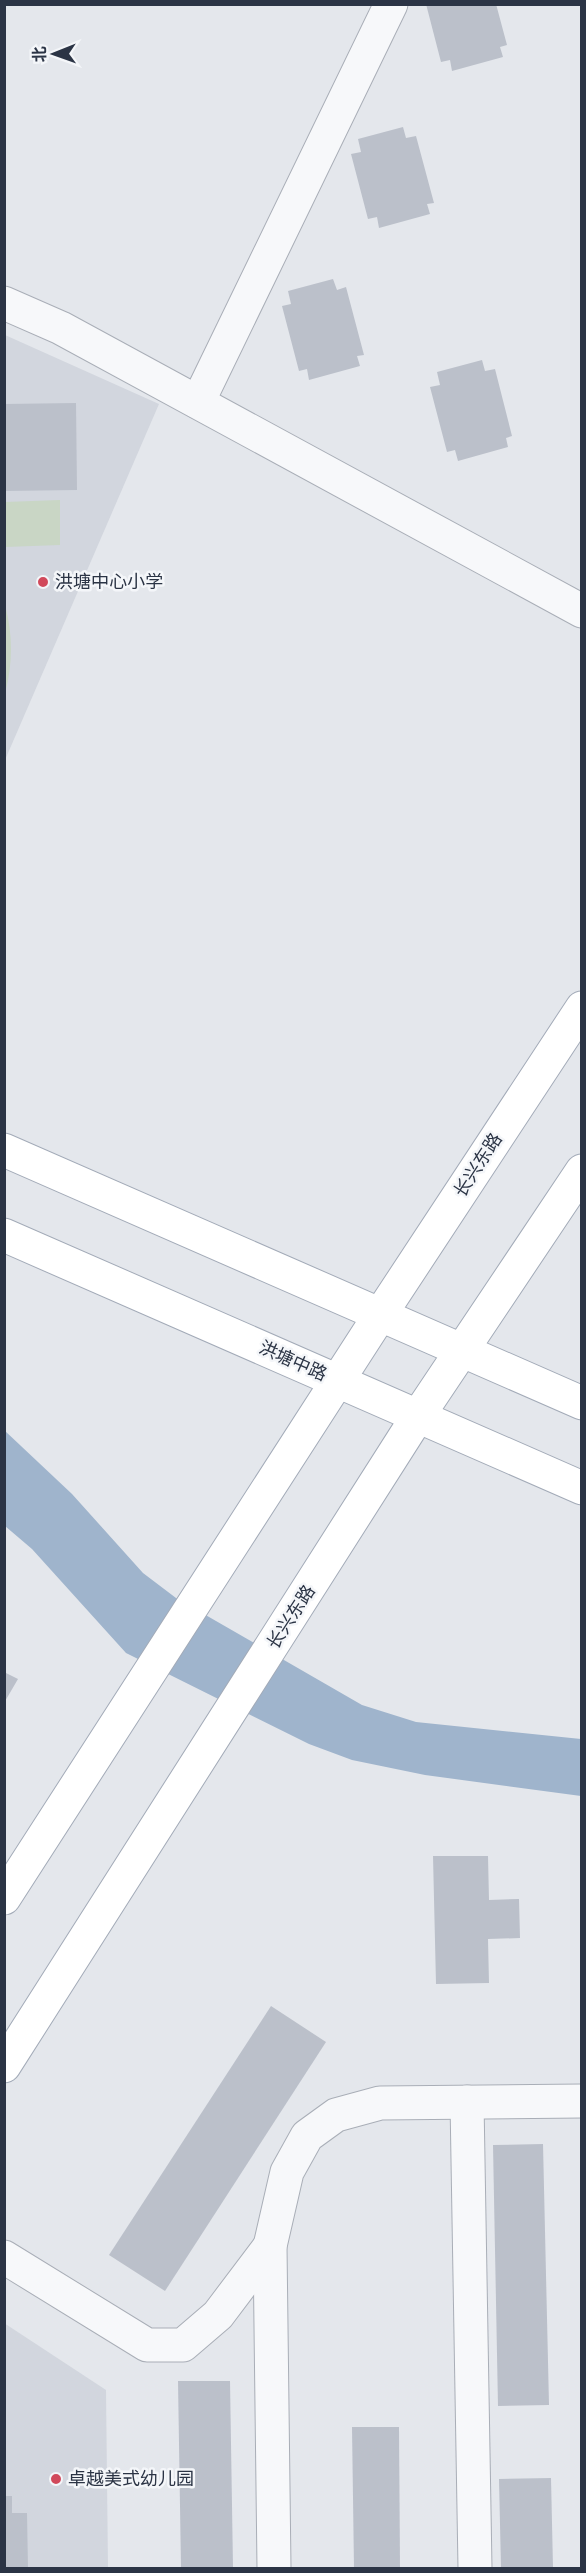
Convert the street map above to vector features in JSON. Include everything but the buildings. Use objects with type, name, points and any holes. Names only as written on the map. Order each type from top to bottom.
[{"type":"main road","name":"长兴东路","points":[[4,1898],[380,1314],[582,1008]]},
{"type":"main road","points":[[4,1150],[582,1403]]},
{"type":"main road","name":"长兴东路","points":[[4,2066],[418,1416],[582,1171]]},
{"type":"main road","name":"洪塘中路","points":[[4,1235],[582,1488]]},
{"type":"street","points":[[198,402],[391,4]]},
{"type":"street","points":[[4,303],[61,328],[582,611]]},
{"type":"street","points":[[274,2568],[270,2246],[287,2172],[307,2136],[336,2115],[380,2103],[582,2101]]},
{"type":"street","points":[[467,2102],[475,2568]]},
{"type":"street","points":[[4,2257],[147,2345],[183,2345],[219,2315],[270,2246]]},
{"type":"shaded area","name":"洪塘中心小学","points":[[5,335],[159,404],[5,760]]},
{"type":"shaded area","name":"卓越美式幼儿园","points":[[4,2323],[106,2390],[108,2568],[5,2568]]},
{"type":"green space","points":[[60,500],[60,545],[5,547],[5,502]]},
{"type":"green space","points":[[5,605],[10,627],[11,649],[10,671],[5,693]]},
{"type":"water","points":[[4,1430],[72,1494],[143,1573],[176,1598],[362,1705],[416,1722],[581,1739],[581,1796],[425,1775],[352,1760],[309,1744],[126,1653],[32,1549],[5,1526]]},
{"type":"place","name":"洪塘中心小学","points":[[43,582]]},
{"type":"place","name":"卓越美式幼儿园","points":[[56,2479]]}]
